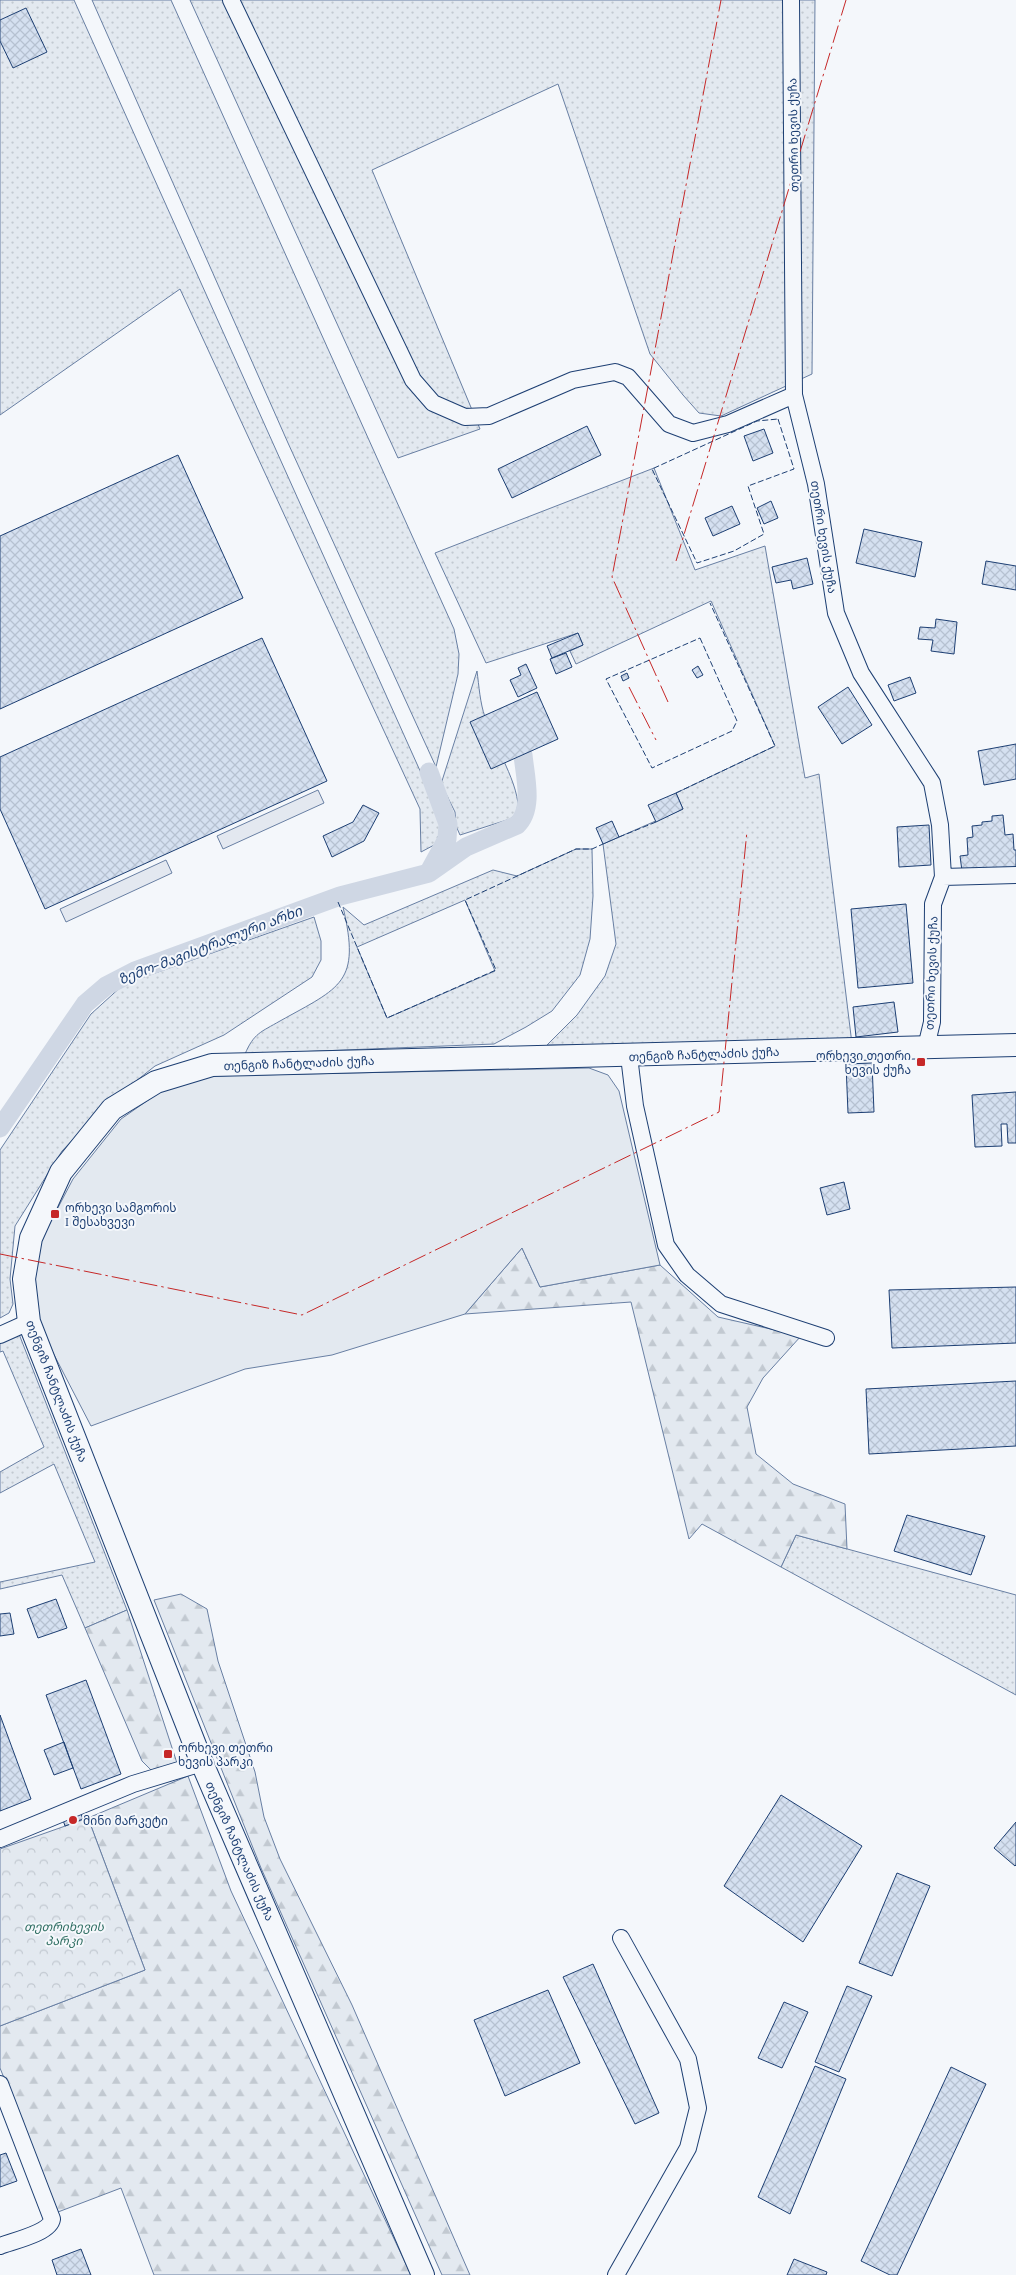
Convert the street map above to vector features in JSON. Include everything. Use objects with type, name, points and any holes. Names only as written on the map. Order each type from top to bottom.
[{"type":"street","points":[[231,0],[413,380],[433,403],[465,418],[489,416],[573,380],[615,372],[628,377],[669,424],[693,432],[728,424],[794,395]]},
{"type":"street","name":"თეთრი ხევის ქუჩა","points":[[791,0],[794,395],[816,484],[836,613],[861,673],[932,783],[940,825],[943,877],[933,904],[932,1022],[926,1048]]},
{"type":"street","points":[[943,877],[1016,875]]},
{"type":"street","name":"თენგიზ ჩანტლაძის ქუჩა","points":[[423,2275],[202,1763],[29,1322],[24,1279],[31,1238],[61,1172],[112,1110],[156,1082],[212,1065],[1016,1045]]},
{"type":"street","points":[[629,1056],[635,1106],[666,1245],[687,1275],[720,1304],[826,1338]]},
{"type":"street","points":[[0,1334],[29,1322]]},
{"type":"street","points":[[0,1839],[133,1784],[202,1763]]},
{"type":"street","points":[[616,2275],[688,2148],[698,2108],[688,2058],[621,1938]]},
{"type":"street","points":[[0,2084],[52,2219],[52,2224],[44,2230],[0,2246]]},
{"type":"green space","points":[[0,0],[74,0],[430,793],[442,824],[436,844],[421,852],[420,809],[180,289],[0,415]]},
{"type":"green space","points":[[92,0],[171,0],[454,629],[459,654],[458,674],[436,767],[288,443]]},
{"type":"green space","points":[[190,0],[815,0],[812,374],[721,416],[699,413],[683,395],[650,354],[558,84],[372,170],[480,429],[398,458]]},
{"type":"green space","points":[[654,468],[695,570],[765,546],[805,778],[819,774],[852,1044],[547,1045],[577,1015],[605,976],[616,944],[603,844],[683,809],[676,793],[775,746],[711,601],[576,664],[570,651],[583,645],[578,633],[486,663],[435,553]]},
{"type":"green space","points":[[477,671],[483,712],[511,778],[518,802],[518,813],[510,819],[460,835],[456,826],[455,812],[441,784]]},
{"type":"green space","points":[[576,849],[592,849],[593,896],[590,939],[580,975],[552,1011],[494,1044],[245,1054],[255,1037],[318,1000],[341,980],[347,968],[349,952],[348,932],[343,907],[364,925],[493,870],[517,876]],"holes":[[[465,900],[495,971],[387,1018],[357,947]]]},
{"type":"green space","points":[[314,917],[321,941],[321,960],[312,977],[224,1035],[155,1066],[107,1104],[62,1151],[15,1226],[10,1279],[13,1304],[9,1313],[0,1318],[0,1150],[91,1014],[124,984]]},
{"type":"green space","points":[[589,1068],[608,1075],[619,1091],[660,1265],[540,1287],[522,1248],[465,1314],[332,1355],[245,1369],[91,1426],[36,1320],[34,1274],[41,1240],[73,1179],[121,1119],[164,1089],[209,1076]]},
{"type":"green space","points":[[522,1248],[540,1287],[660,1265],[718,1317],[801,1336],[763,1378],[747,1407],[756,1454],[793,1484],[845,1504],[847,1549],[796,1535],[781,1567],[702,1524],[689,1539],[631,1302],[465,1314]]},
{"type":"green space","points":[[19,1334],[127,1610],[85,1628],[62,1575],[0,1589],[0,1582],[95,1562],[54,1464],[0,1493],[0,1472],[44,1447],[3,1351],[0,1352],[0,1343]]},
{"type":"green space","points":[[796,1535],[1016,1595],[1016,1695],[781,1567]]},
{"type":"green space","points":[[181,1594],[207,1609],[218,1661],[255,1772],[264,1817],[280,1859],[352,2005],[470,2275],[442,2275],[261,1868],[154,1600]]},
{"type":"green space","points":[[127,1610],[177,1763],[151,1770],[142,1761],[85,1628]]},
{"type":"green space","points":[[188,1776],[231,1891],[411,2275],[154,2275],[121,2188],[58,2212],[0,2068],[0,2026],[145,1970],[88,1818]]},
{"type":"green space","name":"თეთრიხევის პარკი","points":[[88,1818],[145,1970],[0,2026],[0,1849]]},
{"type":"shaded area","points":[[318,790],[324,803],[223,849],[217,836]]},
{"type":"shaded area","points":[[166,860],[172,873],[66,922],[60,909]]},
{"type":"building","points":[[26,8],[47,52],[13,68],[0,41],[0,20]]},
{"type":"building","points":[[587,426],[601,455],[512,498],[498,469]]},
{"type":"building","points":[[764,429],[773,453],[753,461],[744,436]]},
{"type":"building","points":[[178,455],[243,598],[0,709],[0,536]]},
{"type":"building","points":[[771,501],[778,518],[764,524],[757,508]]},
{"type":"building","points":[[732,506],[740,524],[713,536],[705,518]]},
{"type":"building","points":[[864,529],[922,542],[915,577],[856,563]]},
{"type":"building","points":[[807,558],[813,584],[793,589],[791,580],[776,583],[772,567]]},
{"type":"building","points":[[986,561],[1016,566],[1016,590],[982,584]]},
{"type":"building","points":[[936,619],[957,622],[954,654],[931,651],[933,640],[918,639],[920,627],[935,628]]},
{"type":"building","points":[[578,633],[583,645],[552,658],[547,646]]},
{"type":"building","points":[[262,638],[327,781],[45,909],[0,809],[0,757]]},
{"type":"building","points":[[566,653],[572,667],[556,674],[550,659]]},
{"type":"building","points":[[526,664],[537,688],[518,697],[510,680],[521,675],[518,668]]},
{"type":"building","points":[[698,666],[703,675],[697,678],[692,670]]},
{"type":"building","points":[[627,673],[629,678],[623,681],[621,676]]},
{"type":"building","points":[[910,677],[916,693],[894,701],[888,685]]},
{"type":"building","points":[[848,687],[872,725],[842,744],[818,707]]},
{"type":"building","points":[[537,692],[558,739],[491,769],[470,722]]},
{"type":"building","points":[[1016,744],[1016,779],[984,785],[978,751]]},
{"type":"building","points":[[676,793],[683,809],[656,822],[648,805]]},
{"type":"building","points":[[363,805],[379,813],[364,841],[332,857],[323,836],[353,822]]},
{"type":"building","points":[[1003,815],[1005,835],[1013,834],[1014,850],[1016,850],[1016,870],[962,871],[960,856],[968,855],[967,838],[973,837],[972,826],[992,821],[992,816]]},
{"type":"building","points":[[612,821],[619,837],[603,844],[596,828]]},
{"type":"building","points":[[929,825],[931,865],[899,867],[897,827]]},
{"type":"building","points":[[906,904],[913,983],[858,988],[851,909]]},
{"type":"building","points":[[894,1002],[898,1032],[856,1037],[853,1007]]},
{"type":"building","points":[[872,1063],[874,1112],[848,1113],[846,1064]]},
{"type":"building","points":[[1016,1092],[1016,1143],[1008,1143],[1007,1124],[1001,1124],[1002,1146],[975,1147],[972,1095]]},
{"type":"building","points":[[844,1182],[850,1209],[827,1215],[820,1188]]},
{"type":"building","points":[[1016,1287],[1016,1343],[892,1348],[889,1290]]},
{"type":"building","points":[[1016,1381],[1016,1446],[869,1454],[866,1389]]},
{"type":"building","points":[[907,1515],[985,1536],[971,1575],[894,1551]]},
{"type":"building","points":[[56,1599],[67,1628],[38,1638],[27,1609]]},
{"type":"building","points":[[10,1613],[14,1634],[0,1636],[0,1614]]},
{"type":"building","points":[[86,1680],[121,1774],[81,1789],[46,1695]]},
{"type":"building","points":[[0,1715],[31,1799],[0,1811]]},
{"type":"building","points":[[64,1742],[73,1768],[54,1775],[44,1750]]},
{"type":"building","points":[[781,1795],[862,1846],[803,1942],[724,1886]]},
{"type":"building","name":"მინი მარკეტი","points":[[81,1814],[83,1819],[65,1826],[63,1820]]},
{"type":"building","points":[[1016,1822],[1016,1865],[1015,1866],[994,1848]]},
{"type":"building","points":[[897,1873],[930,1886],[892,1976],[859,1963]]},
{"type":"building","points":[[593,1964],[659,2113],[635,2124],[563,1977]]},
{"type":"building","points":[[847,1986],[872,1996],[839,2072],[815,2062]]},
{"type":"building","points":[[548,1990],[580,2063],[505,2096],[474,2020]]},
{"type":"building","points":[[784,2002],[808,2012],[782,2068],[758,2058]]},
{"type":"building","points":[[815,2066],[846,2079],[790,2214],[758,2197]]},
{"type":"building","points":[[951,2067],[986,2084],[897,2275],[890,2275],[861,2261]]},
{"type":"building","points":[[6,2153],[17,2181],[0,2187],[0,2155]]},
{"type":"building","points":[[81,2249],[91,2275],[57,2275],[52,2260]]},
{"type":"building","points":[[794,2259],[827,2272],[826,2275],[787,2275]]},
{"type":"waterway","name":"ზემო-მაგისტრალური არხი","points":[[0,1128],[85,1004],[106,986],[135,971],[340,896],[429,873],[466,847],[517,825],[522,818],[527,801],[523,755]]},
{"type":"waterway","name":"ზემო-მაგისტრალური არხი","points":[[429,772],[448,824],[447,839],[430,870]]},
{"type":"fence","points":[[778,419],[794,469],[748,486],[764,534],[734,551],[697,563],[652,469],[757,421],[778,419]]},
{"type":"fence","points":[[676,793],[775,746],[710,603]]},
{"type":"fence","points":[[700,638],[737,721],[732,731],[652,768],[606,679],[700,638]]},
{"type":"fence","points":[[619,837],[656,822]]},
{"type":"fence","points":[[338,902],[387,1018],[496,970],[465,900],[576,849],[592,849],[603,844]]},
{"type":"power","points":[[668,702],[612,577],[721,0]]},
{"type":"power","points":[[676,561],[846,0]]},
{"type":"power","points":[[629,687],[656,740]]},
{"type":"power","points":[[0,1254],[302,1315],[719,1112],[747,831]]},
{"type":"place","name":"ორხევი თეთრი ხევის ქუჩა","points":[[921,1062]]},
{"type":"place","name":"ორხევი სამგორის I შესახვევი","points":[[55,1214]]},
{"type":"place","name":"ორხევი თეთრი ხევის პარკი","points":[[168,1754]]},
{"type":"place","name":"მინი მარკეტი","points":[[73,1820]]}]
